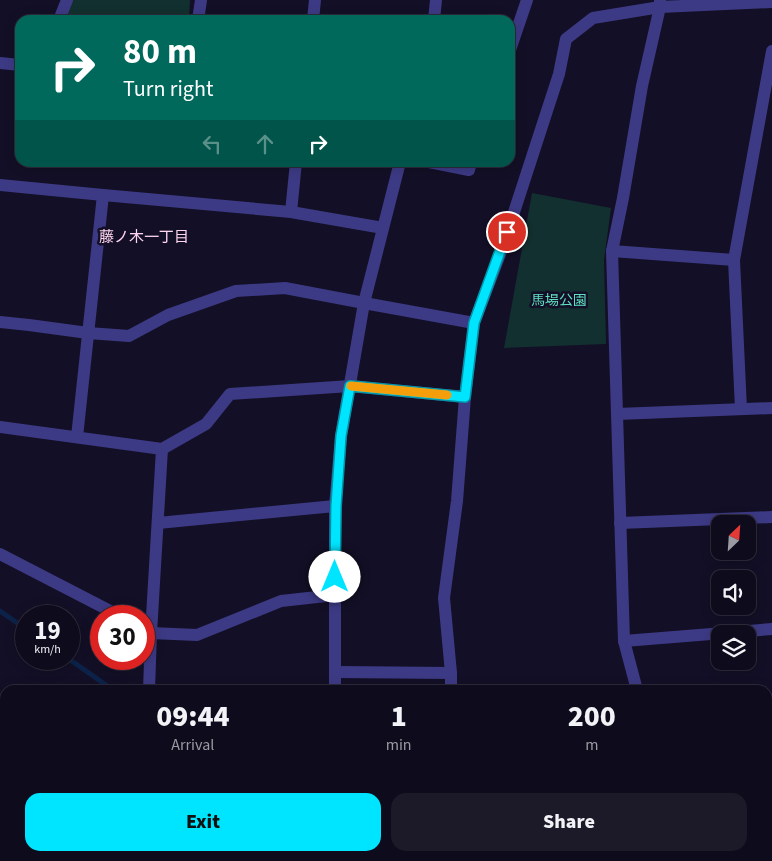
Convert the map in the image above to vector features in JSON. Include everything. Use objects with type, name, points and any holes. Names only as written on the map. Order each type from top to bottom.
[{"type":"street","points":[[61,15],[67,0]]},
{"type":"street","points":[[199,15],[201,0]]},
{"type":"street","points":[[314,15],[315,0]]},
{"type":"street","points":[[434,15],[436,0]]},
{"type":"street","points":[[515,35],[527,0]]},
{"type":"street","points":[[451,685],[444,598],[457,502],[465,397],[474,323],[502,249],[559,74],[566,39],[593,18],[660,3],[772,2]]},
{"type":"street","points":[[636,685],[624,642],[612,250],[642,86],[660,3]]},
{"type":"street","points":[[741,409],[734,260],[772,51]]},
{"type":"street","points":[[0,62],[15,64]]},
{"type":"street","points":[[291,212],[296,167]]},
{"type":"street","points":[[335,685],[336,506],[341,436],[364,304],[399,167]]},
{"type":"street","points":[[454,167],[469,170],[470,167]]},
{"type":"street","points":[[0,185],[291,212],[383,228]]},
{"type":"street","points":[[76,437],[103,195]]},
{"type":"street","points":[[612,250],[734,260]]},
{"type":"street","points":[[0,322],[129,336],[168,315],[236,291],[285,288],[474,323]]},
{"type":"street","points":[[0,427],[162,449],[206,424],[230,394],[350,386],[465,397]]},
{"type":"street","points":[[617,414],[772,408]]},
{"type":"street","points":[[150,605],[162,449]]},
{"type":"street","points":[[158,523],[336,506]]},
{"type":"street","points":[[620,523],[772,517]]},
{"type":"street","points":[[0,554],[99,605]]},
{"type":"street","points":[[155,632],[197,635],[281,600],[335,594]]},
{"type":"street","points":[[624,642],[772,629]]},
{"type":"street","points":[[149,670],[149,685]]},
{"type":"street","points":[[336,672],[451,673]]},
{"type":"green space","points":[[67,0],[190,0],[189,15],[61,15]]},
{"type":"green space","name":"馬場公園","points":[[532,193],[611,208],[604,260],[606,344],[504,348]]},
{"type":"waterway","points":[[0,611],[15,621]]},
{"type":"waterway","points":[[80,667],[106,685]]},
{"type":"slow traffic","points":[[351,386],[447,395]]},
{"type":"district","name":"藤ノ木一丁目","points":[[144,237]]},
{"type":"route","points":[[335,577],[336,506],[341,436],[350,386],[465,397],[474,323],[507,232]]}]
